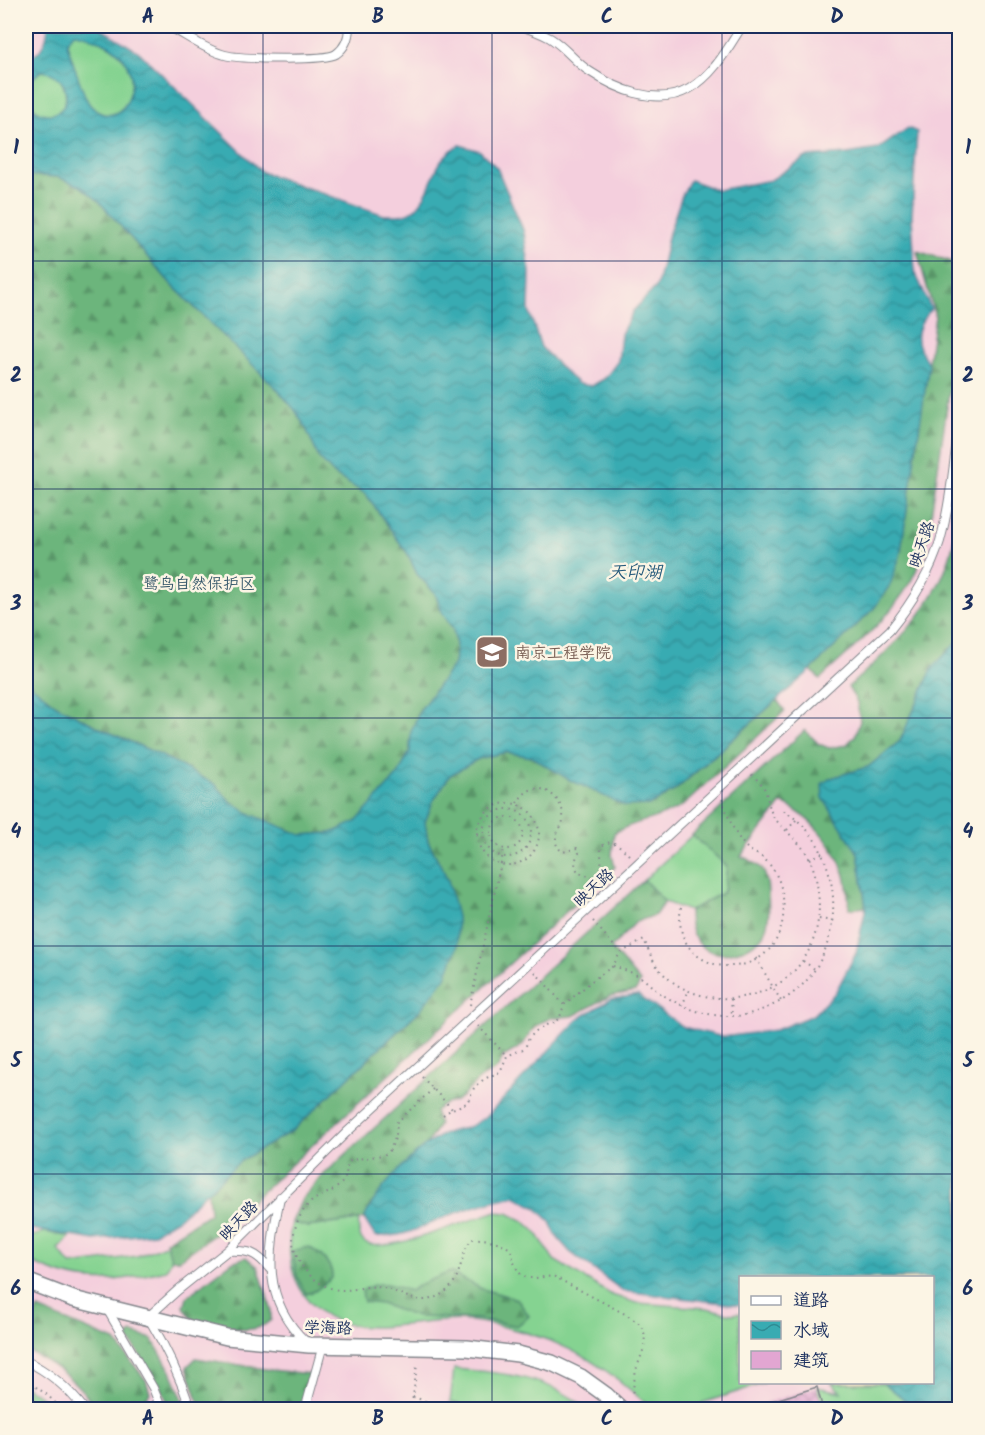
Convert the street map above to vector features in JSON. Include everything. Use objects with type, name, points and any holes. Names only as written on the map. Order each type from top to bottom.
[{"type":"street","name":"学海路","points":[[26,1281],[73,1299],[227,1337],[316,1345],[466,1348],[518,1354],[552,1363],[580,1377],[606,1395],[622,1410]]},
{"type":"lane","points":[[171,26],[214,52],[228,56],[293,58],[327,57],[336,54],[344,46],[349,26]]},
{"type":"lane","points":[[520,26],[550,39],[587,70],[608,83],[642,95],[664,96],[689,90],[698,83],[716,64],[742,26]]},
{"type":"lane","name":"映天路","points":[[148,1317],[227,1251],[346,1133],[890,630],[906,611],[940,542],[960,418]]},
{"type":"lane","points":[[280,1197],[270,1269],[282,1311],[292,1329],[316,1345],[305,1410]]},
{"type":"lane","points":[[227,1251],[247,1250],[261,1258],[270,1269]]},
{"type":"lane","points":[[106,1308],[153,1388],[160,1406],[146,1410]]},
{"type":"lane","points":[[148,1317],[176,1370],[191,1410]]},
{"type":"lane","points":[[26,1361],[62,1383],[85,1410]]},
{"type":"path","points":[[951,538],[960,532]]},
{"type":"path","points":[[443,1115],[467,1103],[474,1088],[484,1079],[500,1072],[507,1056],[525,1048],[529,1038],[542,1027],[554,1023],[564,1005],[613,966],[620,953],[644,940],[656,964],[670,980],[688,992],[712,998],[731,999],[753,994],[773,987],[789,975],[812,944],[819,919],[817,880],[810,859],[800,843],[774,819],[763,786],[750,774]]},
{"type":"path","points":[[517,803],[526,792],[535,788],[543,789],[556,798],[563,815],[556,841],[563,852],[577,848],[579,853],[575,866],[579,873],[592,877],[596,874],[602,865],[601,847],[610,842],[618,844],[632,858]]},
{"type":"path","points":[[681,907],[680,929],[685,942],[695,955],[708,962],[724,966],[740,965],[756,958],[769,949],[782,926],[784,909],[782,890],[773,870],[763,858],[748,849],[738,836],[722,800]]},
{"type":"path","points":[[517,803],[534,816],[538,826],[537,847],[531,856],[522,862],[511,865],[500,864],[484,854],[479,845],[478,825],[482,816],[497,804],[517,803]]},
{"type":"path","points":[[613,966],[640,977],[659,993],[682,1006],[708,1014],[732,1017],[759,1011],[781,1001],[802,986],[816,970],[826,947],[833,921],[834,899],[831,876],[822,853],[811,835],[796,819],[781,808]]},
{"type":"path","points":[[500,810],[517,811],[529,823],[530,841],[519,854],[511,857],[502,856],[494,853],[484,839],[486,822],[500,810]]},
{"type":"path","points":[[513,818],[523,828],[524,835],[518,846],[504,849],[498,847],[494,842],[492,829],[500,819],[513,818]]},
{"type":"path","points":[[787,830],[796,819]]},
{"type":"path","points":[[469,1008],[504,849]]},
{"type":"path","points":[[810,859],[822,853]]},
{"type":"path","points":[[819,919],[833,921]]},
{"type":"path","points":[[592,920],[620,953]]},
{"type":"path","points":[[756,958],[781,1001]]},
{"type":"path","points":[[802,960],[816,970]]},
{"type":"path","points":[[535,972],[564,1005]]},
{"type":"path","points":[[682,1006],[688,992]]},
{"type":"path","points":[[731,999],[732,1017]]},
{"type":"path","points":[[478,1025],[507,1056]]},
{"type":"path","points":[[422,1077],[452,1109]]},
{"type":"path","points":[[433,1089],[397,1122],[396,1136],[390,1150],[384,1155],[351,1160],[348,1163],[347,1173],[339,1185],[308,1205],[295,1227],[293,1238],[294,1247],[303,1267],[324,1285],[334,1289],[343,1291],[386,1288],[407,1298],[426,1300],[451,1287],[472,1239],[498,1242],[511,1250],[515,1266],[522,1276],[533,1278],[555,1276],[640,1324],[645,1335],[644,1348],[636,1370],[632,1395]]},
{"type":"path","points":[[408,1410],[417,1365]]},
{"type":"path","points":[[26,1380],[63,1410]]},
{"type":"path","points":[[412,1397],[454,1410]]},
{"type":"shaded area","name":"南京工程学院","points":[[26,26],[959,26],[959,1409],[26,1409]]},
{"type":"green space","points":[[74,33],[93,38],[116,51],[127,65],[132,81],[130,95],[123,107],[114,114],[102,114],[87,100],[67,44]]},
{"type":"green space","points":[[42,71],[57,76],[63,85],[66,97],[58,112],[50,115],[34,108],[29,98],[27,84],[34,75]]},
{"type":"green space","name":"鹭鸟自然保护区","points":[[26,175],[58,177],[80,186],[99,201],[172,285],[277,389],[295,410],[319,458],[335,475],[366,494],[408,554],[417,574],[435,593],[442,612],[453,629],[456,645],[454,664],[420,710],[411,732],[410,751],[398,775],[356,823],[331,833],[301,835],[250,814],[230,801],[216,785],[56,705],[26,681]]},
{"type":"green space","points":[[917,251],[960,264],[959,325],[928,536],[910,584],[888,614],[820,679],[811,670],[875,607],[900,556],[935,316]]},
{"type":"green space","points":[[959,504],[959,641],[933,667],[900,741],[868,767],[831,778],[843,827],[858,853],[866,907],[849,909],[845,876],[827,841],[811,822],[782,803],[741,856],[759,865],[765,873],[768,915],[763,935],[744,949],[732,953],[712,952],[704,948],[693,934],[689,911],[724,892],[727,866],[692,835],[805,730],[819,744],[829,748],[846,745],[855,736],[860,721],[857,702],[848,687],[897,641],[912,624],[937,587],[953,545]]},
{"type":"green space","points":[[777,700],[785,711],[684,805],[614,833],[612,855],[615,867],[218,1232],[180,1259],[171,1259],[166,1241],[210,1213],[208,1192],[240,1161],[292,1131],[420,1010],[448,880],[428,841],[425,822],[433,801],[450,775],[478,759],[506,752],[532,757],[570,780],[650,805],[676,790]]},
{"type":"green space","points":[[692,835],[727,866],[724,892],[689,911],[665,902],[644,880]]},
{"type":"green space","points":[[644,880],[665,902],[655,915],[636,922],[611,948],[640,982],[636,991],[610,996],[573,1016],[551,1018],[542,1022],[531,1032],[522,1046],[503,1057],[496,1069],[480,1079],[459,1099],[435,1111],[439,1125],[424,1148],[364,1219],[308,1227],[292,1222],[302,1199],[321,1177]]},
{"type":"green space","points":[[494,1212],[508,1213],[524,1221],[536,1232],[554,1260],[612,1295],[637,1303],[707,1308],[731,1314],[739,1313],[739,1384],[762,1384],[702,1403],[698,1409],[651,1409],[621,1382],[588,1359],[537,1336],[480,1322],[457,1320],[382,1327],[359,1326],[336,1321],[317,1309],[300,1288],[293,1273],[289,1247],[292,1222],[308,1227],[359,1220],[359,1232],[364,1242],[374,1245],[388,1245],[427,1235]]},
{"type":"green space","points":[[45,1232],[70,1237],[58,1249],[71,1265],[137,1256],[183,1238],[166,1270],[127,1278],[95,1280],[63,1275],[26,1260],[26,1238]]},
{"type":"green space","points":[[308,1247],[325,1260],[332,1273],[332,1278],[315,1291],[306,1294],[297,1277],[292,1251]]},
{"type":"green space","points":[[246,1257],[258,1267],[271,1308],[271,1320],[263,1326],[244,1330],[192,1319],[184,1307],[187,1297],[232,1262]]},
{"type":"green space","points":[[450,1272],[482,1289],[517,1299],[529,1316],[517,1326],[478,1319],[417,1317],[381,1304],[364,1302],[362,1291],[369,1287],[386,1284],[410,1291]]},
{"type":"green space","points":[[38,1309],[115,1341],[146,1380],[150,1393],[139,1404],[133,1406],[119,1409],[96,1409],[82,1390],[66,1375],[47,1361],[26,1350],[26,1333]]},
{"type":"green space","points":[[132,1333],[152,1339],[171,1371],[187,1409],[170,1409],[161,1386],[128,1338]]},
{"type":"green space","points":[[196,1358],[310,1374],[300,1409],[201,1409],[187,1367]]},
{"type":"green space","points":[[454,1369],[490,1372],[541,1383],[572,1398],[587,1409],[476,1409],[450,1402]]},
{"type":"green space","points":[[833,1384],[885,1384],[916,1409],[884,1409],[879,1404],[879,1409],[823,1409],[817,1387],[841,1392]]},
{"type":"green space","points":[[26,1387],[45,1399],[55,1409],[26,1409]]},
{"type":"water","name":"天印湖","points":[[48,26],[97,26],[139,52],[262,172],[384,215],[397,215],[414,210],[423,199],[438,166],[451,151],[460,145],[480,151],[497,168],[524,232],[530,272],[529,311],[541,347],[579,384],[592,386],[606,377],[618,361],[621,334],[633,311],[657,286],[669,233],[682,195],[690,180],[718,190],[771,180],[806,157],[878,149],[908,128],[917,132],[912,216],[915,272],[931,309],[921,323],[918,336],[920,350],[929,364],[900,556],[890,585],[875,607],[811,670],[675,790],[650,805],[625,806],[570,780],[532,757],[506,752],[478,759],[450,775],[433,801],[425,822],[428,841],[448,880],[457,917],[457,947],[446,977],[420,1010],[292,1131],[240,1161],[179,1218],[154,1233],[94,1240],[26,1228],[26,681],[56,705],[216,785],[230,801],[250,814],[301,835],[331,833],[356,822],[398,775],[410,751],[411,732],[420,710],[454,664],[456,645],[453,629],[442,612],[435,593],[417,574],[408,554],[366,494],[335,475],[319,458],[305,426],[277,389],[172,285],[99,201],[80,186],[58,177],[26,175],[26,157],[30,155],[33,134],[26,113],[26,61],[42,47]],"holes":[[[74,33],[100,41],[118,52],[128,66],[131,81],[130,96],[123,107],[114,114],[103,114],[87,101],[67,44]],[[42,71],[60,79],[64,87],[65,103],[62,109],[55,113],[46,114],[37,111],[28,100],[28,85]]]},
{"type":"water","points":[[959,641],[959,1409],[916,1409],[885,1384],[934,1384],[934,1276],[739,1276],[739,1305],[623,1291],[570,1252],[557,1237],[549,1220],[535,1207],[515,1196],[470,1208],[408,1233],[375,1236],[364,1219],[378,1195],[410,1158],[434,1139],[471,1126],[486,1116],[578,1019],[611,999],[638,995],[683,1027],[723,1037],[776,1030],[813,1015],[835,993],[856,953],[866,907],[858,853],[823,798],[822,784],[831,778],[868,767],[900,741],[933,667]]},
{"type":"building","points":[[817,1387],[823,1410],[753,1410],[753,1407]]},
{"type":"place","name":"南京工程学院","points":[[492,652]]}]
